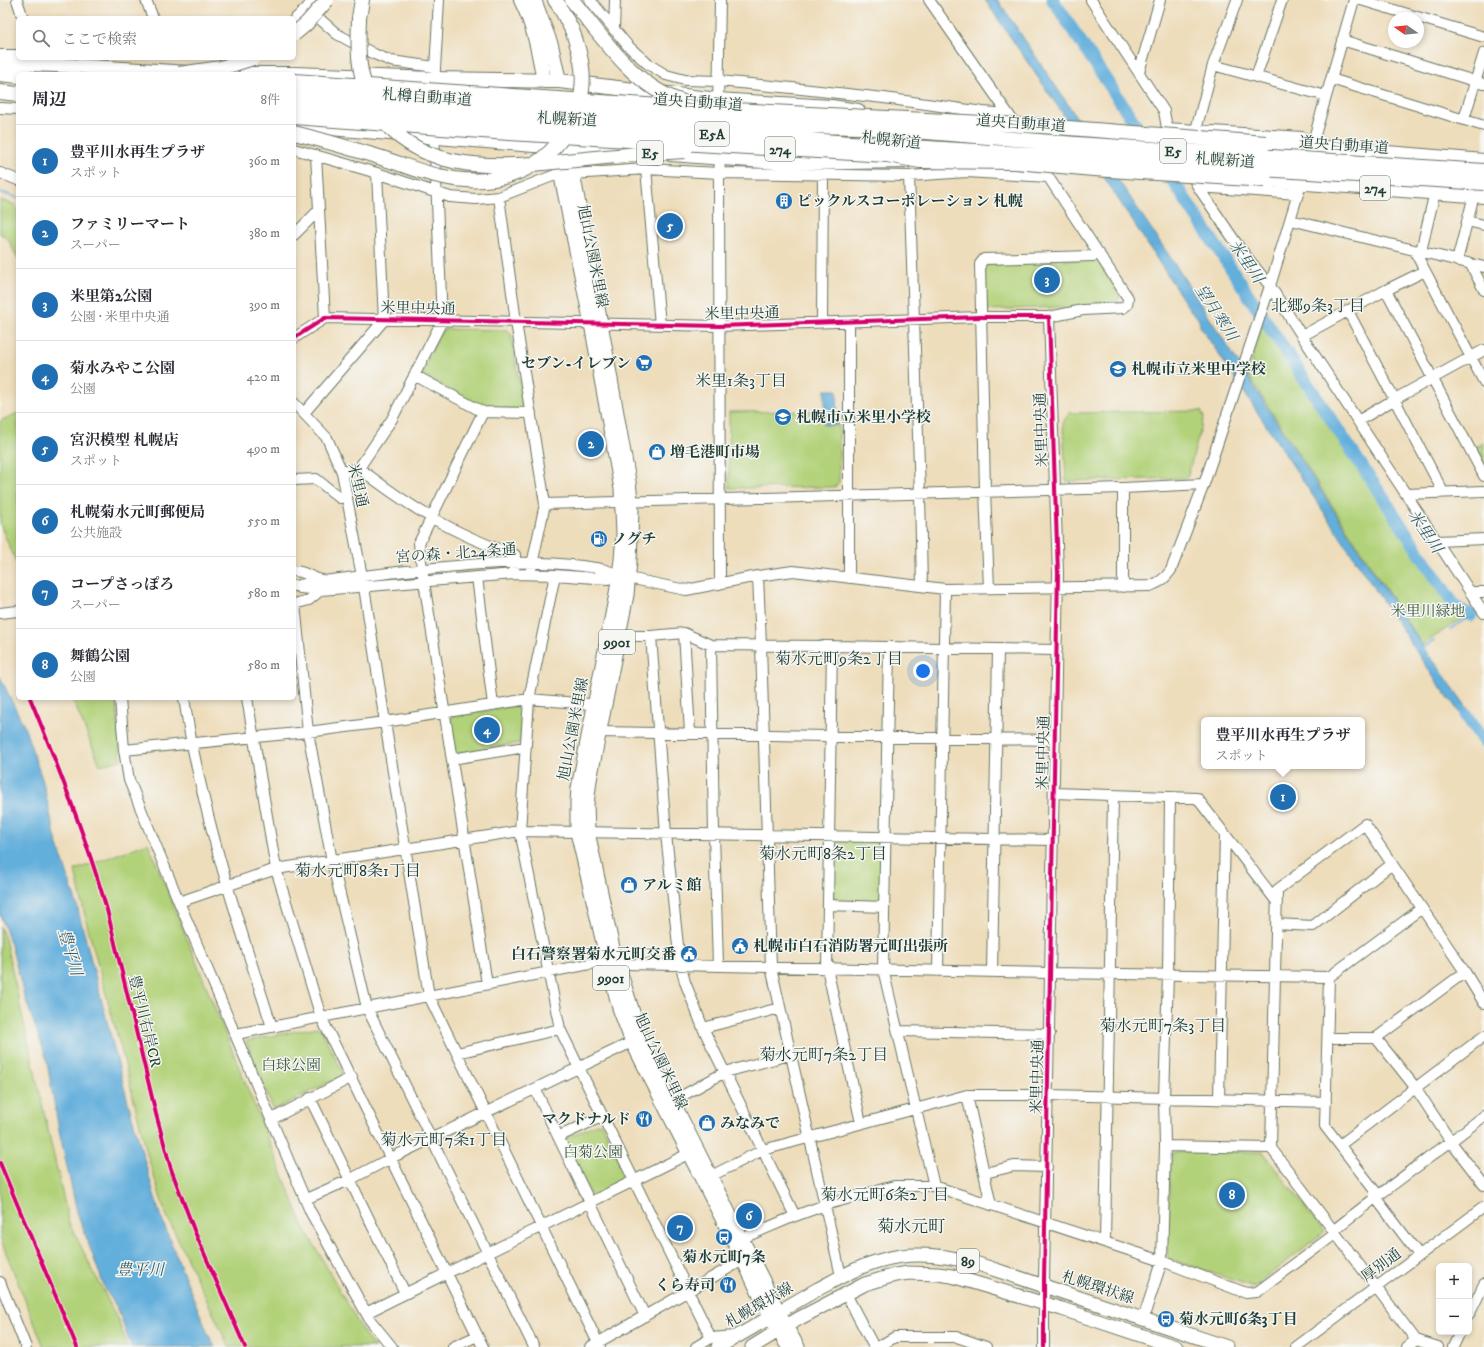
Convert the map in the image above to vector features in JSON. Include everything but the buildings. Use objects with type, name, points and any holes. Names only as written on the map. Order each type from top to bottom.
[{"type":"highway","points":[[296,32],[306,24],[327,0]]},
{"type":"highway","name":"E5","points":[[362,0],[358,40],[359,63],[365,88],[372,104],[388,127],[406,142],[426,152],[448,160],[481,165],[512,166],[663,152],[732,148],[865,144]]},
{"type":"highway","points":[[522,0],[539,49],[544,81]]},
{"type":"highway","points":[[534,0],[551,45],[559,81]]},
{"type":"highway","points":[[296,134],[440,176],[464,180],[488,180],[527,170],[548,155],[561,141],[574,120],[579,108],[583,90],[581,54],[572,30],[555,0]]},
{"type":"highway","name":"E5","points":[[572,0],[627,65],[643,80],[668,96],[696,106],[862,127]]},
{"type":"highway","points":[[193,72],[221,68],[247,60]]},
{"type":"highway","points":[[0,63],[42,64],[171,72]]},
{"type":"highway","points":[[296,74],[434,73],[559,81],[718,100],[831,107],[917,119]]},
{"type":"highway","points":[[0,74],[16,76]]},
{"type":"highway","name":"札幌新道","points":[[296,81],[675,107],[1042,126],[1266,143],[1484,162]]},
{"type":"highway","points":[[0,85],[16,86]]},
{"type":"highway","points":[[0,92],[16,94]]},
{"type":"highway","name":"札樽自動車道","points":[[296,93],[557,117]]},
{"type":"highway","points":[[0,98],[16,100]]},
{"type":"highway","name":"札樽自動車道","points":[[296,105],[557,117]]},
{"type":"highway","name":"札幌新道","points":[[296,117],[509,133],[887,155],[920,161],[1016,162],[1094,169],[1266,180],[1300,188],[1435,192],[1479,196]]},
{"type":"highway","name":"道央自動車道","points":[[557,117],[865,144],[1484,183]]},
{"type":"highway","name":"道央自動車道","points":[[557,117],[862,127],[1076,144],[1484,171]]},
{"type":"highway","points":[[296,125],[562,147],[790,163],[920,161]]},
{"type":"main road","name":"旭山公園米里線","points":[[544,81],[562,147],[596,324],[621,489],[626,502],[623,533],[624,577],[627,595],[618,636],[578,788],[576,803],[612,963],[619,1008],[632,1042],[693,1152],[711,1176],[742,1238],[782,1329],[788,1347]]},
{"type":"main road","name":"旭山公園米里線","points":[[559,81],[562,147]]},
{"type":"main road","name":"旭山公園米里線","points":[[583,832],[590,780],[599,732],[599,705],[624,577]]},
{"type":"main road","name":"旭山公園米里線","points":[[612,963],[641,1038],[673,1101],[693,1152],[743,1260],[775,1314]]},
{"type":"main road","name":"札幌環状線","points":[[714,1342],[739,1335],[841,1276],[863,1266],[882,1260],[926,1255],[954,1258],[975,1263],[1227,1347]]},
{"type":"main road","name":"89","points":[[752,1347],[830,1301],[865,1284],[895,1275],[909,1273],[952,1276],[1045,1304],[1176,1347]]},
{"type":"main road","name":"旭山公園米里線","points":[[782,1329],[798,1347]]},
{"type":"street","points":[[17,0],[22,16]]},
{"type":"street","points":[[146,0],[152,16]]},
{"type":"street","points":[[342,472],[359,468],[392,419],[442,321],[434,136],[434,73],[439,0]]},
{"type":"street","points":[[590,0],[628,46],[648,64],[666,75],[685,80],[719,81],[876,97],[983,112],[1008,114]]},
{"type":"street","points":[[614,30],[615,0]]},
{"type":"street","points":[[720,0],[718,100],[721,157],[719,173],[720,584]]},
{"type":"street","points":[[929,0],[1008,114],[1128,298],[1127,305],[1124,308],[1083,310],[1049,317]]},
{"type":"street","points":[[1091,0],[1164,111],[1168,128],[1198,187],[1268,291],[1302,336],[1479,603],[1484,613]]},
{"type":"street","points":[[1139,72],[1160,0]]},
{"type":"street","points":[[1196,130],[1214,65],[1237,0]]},
{"type":"street","points":[[1256,77],[1282,0]]},
{"type":"street","points":[[624,577],[686,590],[793,571],[945,589],[1058,586],[1150,586],[1164,579],[1170,570],[1204,484],[1258,322],[1291,220],[1354,0]]},
{"type":"street","points":[[1361,0],[1484,37]]},
{"type":"street","points":[[296,18],[310,4],[337,34],[374,54],[391,61],[434,73]]},
{"type":"street","points":[[1342,40],[1480,83]]},
{"type":"street","points":[[1464,120],[1480,83],[1484,53]]},
{"type":"street","points":[[0,54],[16,55]]},
{"type":"street","points":[[30,60],[42,64]]},
{"type":"street","points":[[1214,65],[1326,96]]},
{"type":"street","points":[[1331,79],[1484,126]]},
{"type":"street","points":[[0,108],[16,109]]},
{"type":"street","points":[[1168,128],[1302,137],[1311,148]]},
{"type":"street","points":[[296,150],[377,173],[450,197],[476,199],[499,197],[555,175],[646,169],[719,173],[909,176],[967,172],[1048,177]]},
{"type":"street","points":[[296,337],[324,318],[316,155]]},
{"type":"street","points":[[646,169],[660,325]]},
{"type":"street","points":[[0,173],[16,180]]},
{"type":"street","points":[[304,413],[384,320],[377,173]]},
{"type":"street","points":[[822,322],[823,175]]},
{"type":"street","points":[[909,176],[922,586]]},
{"type":"street","points":[[1198,187],[1300,188]]},
{"type":"street","points":[[1435,192],[1417,250],[1425,271],[1484,382]]},
{"type":"street","points":[[1457,260],[1467,221],[1479,196]]},
{"type":"street","points":[[499,197],[516,322],[545,504],[530,574]]},
{"type":"street","points":[[296,233],[319,210]]},
{"type":"street","points":[[1291,220],[1484,267]]},
{"type":"street","points":[[1467,221],[1484,225]]},
{"type":"street","points":[[989,588],[980,317],[980,264],[984,259],[1093,256],[1099,253]]},
{"type":"street","points":[[1470,264],[1484,290]]},
{"type":"street","points":[[1302,336],[1386,290],[1425,271]]},
{"type":"street","points":[[1386,290],[1484,476]]},
{"type":"street","points":[[1348,311],[1441,488],[1441,493]]},
{"type":"street","name":"米里中央通","points":[[324,318],[719,326],[980,317],[1049,317],[1058,586],[1044,1347]]},
{"type":"street","points":[[849,322],[849,578]]},
{"type":"street","points":[[1358,421],[1484,350]]},
{"type":"street","points":[[414,376],[483,412],[531,413]]},
{"type":"street","name":"米里通","points":[[296,405],[327,438],[342,472],[363,582],[384,722],[429,996],[542,1227],[596,1346]]},
{"type":"street","points":[[483,412],[419,544],[487,984]]},
{"type":"street","points":[[359,468],[405,503],[432,519],[458,533],[515,555],[514,574]]},
{"type":"street","points":[[296,480],[316,479],[340,498],[347,497]]},
{"type":"street","points":[[545,504],[1123,488],[1204,484]]},
{"type":"street","points":[[1123,488],[1123,586]]},
{"type":"street","points":[[1406,494],[1484,491]]},
{"type":"street","points":[[1437,541],[1484,539]]},
{"type":"street","name":"宮の森・北24条通","points":[[363,582],[422,569],[514,563],[569,565],[610,570],[624,577]]},
{"type":"street","points":[[296,571],[305,573],[322,585],[309,600],[296,604]]},
{"type":"street","name":"宮の森・北24条通","points":[[296,587],[363,582],[424,581],[514,574],[556,575],[608,579],[624,577]]},
{"type":"street","points":[[556,575],[529,699],[520,830],[560,1029],[714,1342],[696,1347]]},
{"type":"street","points":[[758,576],[771,967],[841,1276]]},
{"type":"street","points":[[477,577],[493,705]]},
{"type":"street","points":[[938,971],[945,589]]},
{"type":"street","points":[[1471,592],[1484,592]]},
{"type":"street","points":[[0,613],[16,611]]},
{"type":"street","points":[[296,614],[308,732],[332,861],[367,1008],[534,1347]]},
{"type":"street","points":[[618,636],[684,634],[711,645],[1057,650]]},
{"type":"street","points":[[684,634],[690,733]]},
{"type":"street","points":[[651,636],[666,834],[680,964],[685,982],[703,1028],[795,1216]]},
{"type":"street","points":[[711,645],[718,965]]},
{"type":"street","points":[[832,646],[827,968],[861,1122]]},
{"type":"street","points":[[889,647],[886,737],[886,837],[883,969],[934,1186]]},
{"type":"street","points":[[992,972],[998,650]]},
{"type":"street","points":[[124,750],[308,732],[384,722],[529,699],[599,705]]},
{"type":"street","points":[[120,700],[124,750],[129,780],[179,902],[272,1118],[310,1211],[370,1320],[392,1347]]},
{"type":"street","points":[[184,700],[190,744],[226,887],[272,1027]]},
{"type":"street","points":[[247,700],[276,870],[321,1017],[483,1347]]},
{"type":"street","points":[[599,732],[1055,740]]},
{"type":"street","points":[[452,759],[525,747]]},
{"type":"street","points":[[1054,793],[1197,798],[1277,902]]},
{"type":"street","points":[[1105,1242],[1113,796]]},
{"type":"street","points":[[1143,1319],[1162,1261],[1170,797]]},
{"type":"street","points":[[1438,1347],[1416,1340],[1271,1148],[1277,890],[1365,824],[1465,972],[1484,1003]]},
{"type":"street","points":[[179,902],[276,870],[520,830],[666,834],[1053,840]]},
{"type":"street","points":[[1219,1099],[1225,834]]},
{"type":"street","points":[[1276,924],[1313,926],[1392,864]]},
{"type":"street","points":[[828,905],[884,907]]},
{"type":"street","points":[[236,1034],[600,962],[938,971],[1328,977],[1422,908]]},
{"type":"street","points":[[1328,1038],[1376,1038],[1465,972]]},
{"type":"street","points":[[1328,977],[1328,1038],[1325,1126],[1375,1191],[1376,1197],[1419,1255]]},
{"type":"street","points":[[703,1028],[780,1008]]},
{"type":"street","points":[[457,1053],[560,1029]]},
{"type":"street","points":[[898,1031],[1050,1034]]},
{"type":"street","points":[[1340,1145],[1484,1036]]},
{"type":"street","points":[[1376,1038],[1415,1087],[1451,1142],[1484,1185]]},
{"type":"street","points":[[306,1199],[351,1179],[391,1158],[632,1042]]},
{"type":"street","points":[[673,1101],[725,1072],[790,1055]]},
{"type":"street","points":[[272,1118],[352,1078]]},
{"type":"street","points":[[534,1089],[645,1316]]},
{"type":"street","points":[[711,1176],[763,1150],[861,1122],[967,1095],[1048,1095],[1108,1098],[1326,1102]]},
{"type":"street","points":[[967,1095],[991,1205]]},
{"type":"street","points":[[310,1098],[351,1179],[405,1293]]},
{"type":"street","points":[[558,1137],[603,1116]]},
{"type":"street","points":[[742,1238],[825,1205],[894,1186],[934,1186],[1162,1261],[1246,1292],[1257,1292],[1334,1233],[1376,1197],[1484,1116]]},
{"type":"street","points":[[1165,1146],[1271,1148]]},
{"type":"street","points":[[366,1313],[693,1152]]},
{"type":"street","points":[[985,1173],[1014,1166],[1047,1167]]},
{"type":"street","name":"厚別通","points":[[1296,1347],[1484,1207]]},
{"type":"street","points":[[596,1346],[743,1260]]},
{"type":"street","points":[[0,1282],[26,1347]]},
{"type":"street","points":[[1472,1309],[1484,1284]]},
{"type":"street","points":[[846,1294],[874,1347]]},
{"type":"street","points":[[1453,1347],[1459,1335]]},
{"type":"street","points":[[453,1347],[477,1336]]},
{"type":"street","points":[[878,1347],[895,1337],[929,1342],[957,1337],[986,1347]]},
{"type":"street","points":[[1407,1347],[1416,1340]]},
{"type":"green space","points":[[0,200],[15,205],[16,207],[16,255],[7,237],[0,234]]},
{"type":"green space","points":[[1094,259],[1099,262],[1121,295],[1115,305],[987,310],[983,305],[983,266],[986,263]]},
{"type":"green space","name":"米里川緑地","points":[[1263,322],[1461,619],[1422,645],[1248,375]]},
{"type":"green space","points":[[446,329],[508,330],[511,334],[523,404],[520,409],[483,408],[424,376],[422,371],[441,332]]},
{"type":"green space","points":[[823,411],[823,425],[839,425],[839,482],[835,487],[729,488],[729,412]]},
{"type":"green space","points":[[1201,411],[1204,417],[1187,478],[1066,481],[1063,423],[1069,413]]},
{"type":"green space","points":[[16,414],[16,562],[0,524],[0,421]]},
{"type":"green space","points":[[1484,443],[1484,467],[1474,448]]},
{"type":"green space","points":[[73,700],[116,700],[121,760],[100,765]]},
{"type":"green space","points":[[521,705],[524,707],[521,741],[519,743],[455,754],[450,719],[452,716]]},
{"type":"green space","points":[[837,841],[879,841],[881,843],[881,901],[878,903],[834,902],[832,899],[834,843]]},
{"type":"green space","points":[[148,843],[303,1225],[366,1337],[375,1347],[229,1347],[165,1212],[148,1157],[123,1056],[86,921],[75,870]]},
{"type":"green space","points":[[0,926],[5,939],[69,1223],[117,1318],[128,1347],[44,1347],[0,1238]]},
{"type":"green space","name":"白球公園","points":[[317,1027],[321,1029],[343,1073],[342,1076],[276,1109],[273,1109],[246,1041]]},
{"type":"green space","name":"白菊公園","points":[[598,1123],[602,1124],[627,1177],[626,1181],[594,1197],[591,1196],[564,1141],[565,1139]]},
{"type":"green space","points":[[1175,1152],[1263,1152],[1324,1232],[1254,1287],[1167,1258],[1170,1158]]},
{"type":"water","points":[[985,0],[998,0],[1176,266],[1387,593],[1429,656],[1480,726],[1473,731],[1434,678],[1200,326],[1197,317],[1190,310],[1065,117]]},
{"type":"water","points":[[825,390],[837,390],[838,425],[825,425]]},
{"type":"water","name":"豊平川","points":[[0,677],[24,726],[43,782],[55,836],[76,902],[129,1106],[160,1215],[208,1334],[215,1347],[131,1347],[118,1309],[105,1289],[77,1212],[59,1130],[46,1057],[24,995],[11,945],[0,914]]},
{"type":"waterway","name":"米里川","points":[[1053,0],[1454,605],[1461,611],[1471,615]]},
{"type":"waterway","points":[[0,192],[16,197]]},
{"type":"waterway","points":[[1450,630],[1471,615],[1482,614]]},
{"type":"waterway","points":[[1422,649],[1434,640]]},
{"type":"waterway","name":"望月寒川","points":[[1466,715],[1484,742]]},
{"type":"cycle path","points":[[296,337],[325,318],[719,326],[980,317],[1049,317],[1058,573],[1044,1279],[1044,1347]]},
{"type":"cycle path","name":"豊平川右岸CR","points":[[31,700],[72,803],[107,910],[156,1114],[171,1169],[194,1230],[245,1347]]},
{"type":"cycle path","points":[[0,1163],[77,1347]]},
{"type":"place","name":"ピックルスコーポレーション 札幌","points":[[784,201]]},
{"type":"place","name":"宮沢模型 札幌店","points":[[670,226]]},
{"type":"place","name":"米里第2公園","points":[[1047,280]]},
{"type":"place","name":"セブン-イレブン","points":[[644,363]]},
{"type":"place","name":"札幌市立米里中学校","points":[[1118,369]]},
{"type":"place","name":"札幌市立米里小学校","points":[[783,417]]},
{"type":"place","name":"ファミリーマート","points":[[591,444]]},
{"type":"place","name":"増毛港町市場","points":[[657,452]]},
{"type":"place","name":"ノグチ","points":[[599,539]]},
{"type":"place","name":"菊水みやこ公園","points":[[487,730]]},
{"type":"place","name":"豊平川水再生プラザ","points":[[1283,797]]},
{"type":"place","name":"アルミ館","points":[[629,885]]},
{"type":"place","name":"札幌市白石消防署元町出張所","points":[[740,946]]},
{"type":"place","name":"白石警察署菊水元町交番","points":[[689,954]]},
{"type":"place","name":"マクドナルド","points":[[644,1119]]},
{"type":"place","name":"みなみで","points":[[707,1123]]},
{"type":"place","name":"舞鶴公園","points":[[1232,1195]]},
{"type":"place","name":"札幌菊水元町郵便局","points":[[749,1216]]},
{"type":"place","name":"コープさっぽろ","points":[[680,1228]]},
{"type":"place","name":"菊水元町7条","points":[[724,1237]]},
{"type":"place","name":"くら寿司","points":[[728,1285]]},
{"type":"place","name":"菊水元町6条3丁目","points":[[1166,1319]]},
{"type":"district","name":"北郷9条3丁目","points":[[1318,305]]},
{"type":"district","name":"米里1条3丁目","points":[[741,380]]},
{"type":"district","name":"菊水元町9条2丁目","points":[[839,658]]},
{"type":"district","name":"菊水元町8条2丁目","points":[[823,853]]},
{"type":"district","name":"菊水元町8条1丁目","points":[[358,870]]},
{"type":"district","name":"菊水元町7条3丁目","points":[[1163,1025]]},
{"type":"district","name":"菊水元町7条2丁目","points":[[824,1054]]},
{"type":"district","name":"菊水元町7条1丁目","points":[[444,1139]]},
{"type":"district","name":"菊水元町6条2丁目","points":[[885,1194]]},
{"type":"district","name":"菊水元町","points":[[911,1226]]}]
